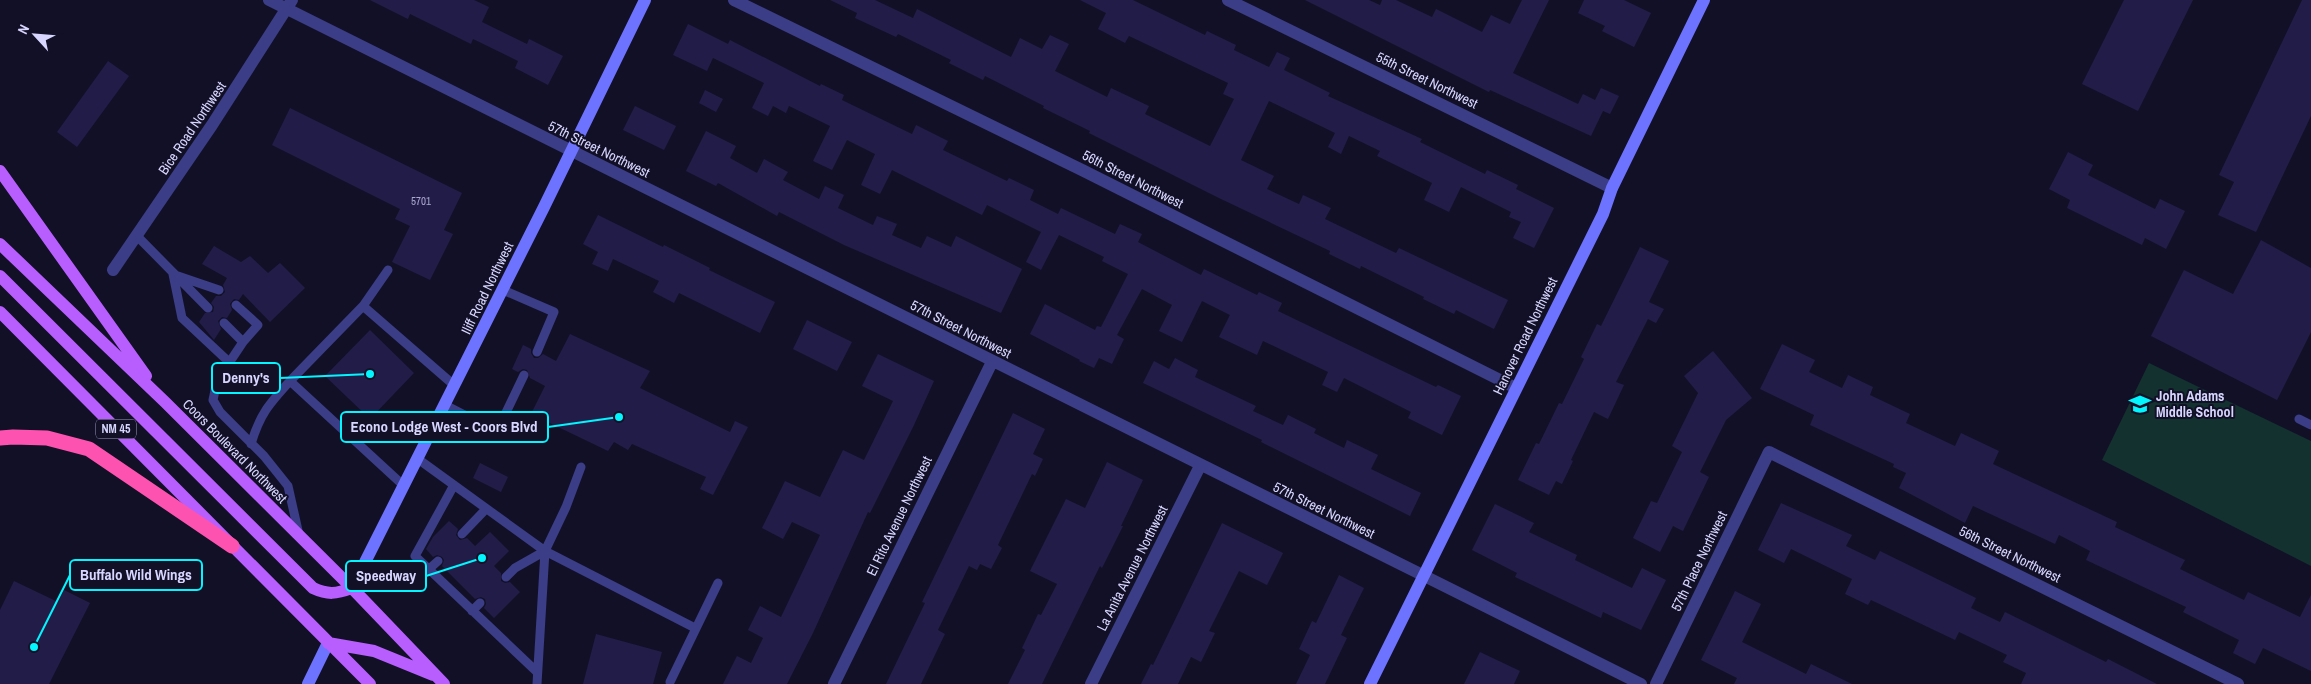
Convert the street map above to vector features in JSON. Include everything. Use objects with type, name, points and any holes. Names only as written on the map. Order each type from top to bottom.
[{"type":"highway","points":[[0,438],[47,438],[89,449],[232,546]]},
{"type":"main road","points":[[0,171],[165,402]]},
{"type":"main road","name":"Coors Boulevard Northwest","points":[[0,244],[165,402],[352,588],[441,681]]},
{"type":"main road","points":[[0,276],[313,588],[325,593],[336,594],[352,588]]},
{"type":"main road","name":"NM 45","points":[[0,312],[370,684]]},
{"type":"main road","points":[[328,643],[374,652],[441,681]]},
{"type":"street","name":"57th Street Northwest","points":[[269,0],[290,5],[571,152],[1641,684]]},
{"type":"street","name":"Iliff Road Northwest","points":[[352,588],[503,290],[645,0]]},
{"type":"street","name":"56th Street Northwest","points":[[734,0],[1093,176],[1516,388]]},
{"type":"street","name":"55th Street Northwest","points":[[1228,0],[1612,188]]},
{"type":"street","name":"Hanover Road Northwest","points":[[1370,684],[1602,214],[1612,188],[1704,0]]},
{"type":"street","name":"Bice Road Northwest","points":[[113,270],[290,5]]},
{"type":"street","name":"El Rito Avenue Northwest","points":[[834,684],[992,362]]},
{"type":"street","name":"56th Street Northwest","points":[[1769,452],[2238,684]]},
{"type":"street","name":"57th Place Northwest","points":[[1656,684],[1769,452]]},
{"type":"street","name":"La Anita Avenue Northwest","points":[[1091,684],[1200,466]]},
{"type":"street","points":[[308,684],[328,643]]},
{"type":"lane","points":[[137,236],[172,274],[208,308]]},
{"type":"lane","points":[[251,444],[257,424],[266,406],[363,306],[388,270]]},
{"type":"lane","points":[[172,274],[220,290]]},
{"type":"lane","points":[[172,274],[182,318],[229,362]]},
{"type":"lane","points":[[503,290],[554,312],[537,352]]},
{"type":"lane","points":[[236,304],[258,325],[243,342],[217,380],[213,400],[220,412],[288,486],[299,536]]},
{"type":"lane","points":[[363,306],[455,386]]},
{"type":"lane","points":[[224,323],[243,342]]},
{"type":"lane","points":[[445,405],[482,424],[500,424],[524,375]]},
{"type":"lane","points":[[290,381],[404,486]]},
{"type":"lane","points":[[2299,419],[2311,425]]},
{"type":"lane","points":[[418,459],[545,551],[695,628]]},
{"type":"lane","points":[[536,684],[545,551],[566,507],[581,467]]},
{"type":"lane","points":[[454,485],[415,556],[537,672]]},
{"type":"lane","points":[[462,534],[486,509]]},
{"type":"lane","points":[[506,577],[516,568],[545,551]]},
{"type":"lane","points":[[429,570],[438,561]]},
{"type":"lane","points":[[670,682],[718,583]]},
{"type":"lane","points":[[472,611],[480,603]]},
{"type":"green space","points":[[2149,363],[2311,441],[2311,566],[2102,460]]},
{"type":"building","points":[[370,0],[474,0],[489,7],[482,22],[527,44],[529,39],[563,56],[548,85],[515,68],[518,61],[473,39],[471,44],[410,14],[408,19]]},
{"type":"building","points":[[830,0],[875,0],[913,18],[917,9],[1011,57],[1020,38],[1042,49],[1050,35],[1069,44],[1055,71],[1107,97],[1111,88],[1149,106],[1145,114],[1210,146],[1234,99],[1223,94],[1228,83],[1129,36],[1125,43],[1098,29],[1106,13],[1080,0],[1133,0],[1205,35],[1207,31],[1236,45],[1234,50],[1269,67],[1277,52],[1290,58],[1284,70],[1330,93],[1328,96],[1422,139],[1420,142],[1485,174],[1487,170],[1518,185],[1516,189],[1554,208],[1534,248],[1513,238],[1521,222],[1509,217],[1511,212],[1461,187],[1449,212],[1424,200],[1432,183],[1377,156],[1380,151],[1349,136],[1341,154],[1328,147],[1335,133],[1269,101],[1241,160],[1274,176],[1267,189],[1299,204],[1303,195],[1331,208],[1325,219],[1396,253],[1399,248],[1508,300],[1494,329],[1456,310],[1454,314],[1361,266],[1360,269],[1329,254],[1330,251],[1089,133],[1090,131],[985,76],[983,80],[949,63],[951,60],[898,34],[896,37],[855,18],[857,13]]},
{"type":"building","points":[[1305,0],[1369,0],[1380,5],[1382,0],[1396,0],[1432,17],[1436,9],[1482,32],[1491,15],[1510,24],[1522,0],[1549,0],[1513,73],[1578,104],[1583,94],[1595,100],[1601,88],[1619,96],[1610,114],[1603,111],[1591,136],[1490,90],[1489,92]]},
{"type":"building","points":[[1584,0],[1624,0],[1651,13],[1634,47],[1602,31],[1605,26],[1578,13]]},
{"type":"building","points":[[2124,0],[2193,0],[2138,111],[2082,84]]},
{"type":"building","points":[[2302,0],[2311,0],[2311,116],[2256,232],[2218,215],[2234,182],[2219,175]]},
{"type":"building","points":[[688,24],[728,44],[730,40],[820,86],[821,84],[844,95],[842,100],[912,134],[916,125],[948,141],[943,150],[1007,181],[1009,178],[1034,190],[1030,200],[1058,214],[1061,208],[1115,234],[1120,224],[1142,234],[1138,242],[1201,275],[1204,269],[1257,295],[1259,292],[1282,303],[1278,311],[1436,387],[1438,385],[1461,396],[1442,435],[1408,418],[1411,412],[1344,378],[1337,392],[1322,385],[1328,372],[1263,341],[1257,355],[1219,337],[1230,315],[1202,301],[1182,342],[1159,331],[1172,305],[1142,289],[1117,335],[1124,339],[1112,364],[1099,358],[1094,368],[1079,361],[1030,334],[1045,304],[1095,330],[1097,326],[1101,327],[1128,274],[1102,261],[1104,257],[1059,235],[1041,270],[1026,262],[1041,232],[987,205],[982,215],[892,170],[880,194],[861,185],[875,154],[847,140],[832,170],[813,161],[830,126],[789,106],[786,113],[773,106],[768,116],[752,108],[764,83],[713,58],[707,71],[673,55]]},
{"type":"building","points":[[108,61],[129,76],[77,147],[57,132]]},
{"type":"building","points":[[705,90],[723,99],[716,112],[699,103]]},
{"type":"building","points":[[635,106],[676,126],[664,150],[623,130]]},
{"type":"building","points":[[290,108],[462,193],[444,230],[453,234],[430,280],[392,262],[410,226],[395,219],[400,209],[272,145]]},
{"type":"building","points":[[706,131],[736,146],[730,158],[757,173],[764,159],[788,172],[783,180],[819,199],[825,186],[844,195],[838,208],[873,225],[877,216],[897,224],[892,235],[921,248],[927,236],[951,247],[956,236],[1022,269],[1001,313],[844,245],[779,212],[777,216],[718,183],[716,186],[686,171]]},
{"type":"building","points":[[2068,152],[2093,165],[2088,175],[2155,209],[2160,199],[2185,211],[2166,249],[2145,238],[2142,245],[2067,208],[2070,200],[2049,189]]},
{"type":"building","points":[[598,215],[663,247],[664,245],[710,268],[709,270],[775,302],[760,333],[679,293],[674,303],[653,292],[659,281],[613,259],[608,271],[592,264],[598,252],[583,244]]},
{"type":"building","points":[[2261,240],[2311,268],[2311,332],[2277,400],[2151,336],[2184,270],[2233,294]]},
{"type":"building","points":[[214,246],[241,262],[250,256],[268,273],[280,263],[305,288],[270,322],[243,294],[239,300],[234,299],[230,304],[232,310],[227,318],[222,317],[218,321],[221,329],[214,340],[199,322],[205,313],[213,312],[214,307],[211,303],[216,296],[221,296],[225,292],[223,285],[227,278],[202,264]]},
{"type":"building","points":[[1640,247],[1669,261],[1649,302],[1664,309],[1656,323],[1648,319],[1616,382],[1624,385],[1608,419],[1594,412],[1571,460],[1573,461],[1562,484],[1556,481],[1549,495],[1518,480],[1536,443],[1539,444],[1559,403],[1562,404],[1584,359],[1581,357],[1597,324],[1601,326]]},
{"type":"building","points":[[807,320],[852,342],[837,371],[793,349]]},
{"type":"building","points":[[370,330],[414,373],[370,419],[325,376]]},
{"type":"building","points":[[570,334],[650,371],[640,388],[730,432],[735,421],[748,427],[713,495],[700,489],[706,477],[632,444],[628,450],[614,442],[608,451],[531,414],[545,386],[530,378],[527,370],[523,369],[518,372],[512,369],[523,345],[531,349],[534,358],[538,358],[543,354],[556,361]]},
{"type":"building","points":[[1782,344],[1815,360],[1809,372],[1842,388],[1848,375],[1873,387],[1870,395],[1910,414],[1906,423],[1955,446],[1961,433],[1999,451],[1993,464],[2117,522],[2115,527],[2185,560],[2180,569],[2244,600],[2248,592],[2300,617],[2311,595],[2311,671],[2263,648],[2255,664],[2233,653],[2239,640],[2183,612],[2186,607],[2086,560],[2090,551],[2059,535],[2055,544],[1973,506],[1965,523],[1899,488],[1906,473],[1893,467],[1894,464],[1810,425],[1814,415],[1760,389]]},
{"type":"building","points":[[1713,351],[1752,398],[1726,420],[1700,472],[1709,477],[1683,531],[1673,526],[1660,552],[1633,538],[1651,501],[1657,503],[1682,452],[1672,446],[1698,393],[1684,376]]},
{"type":"building","points":[[878,354],[934,381],[914,425],[870,513],[868,512],[813,633],[787,684],[723,684],[737,656],[751,663],[763,638],[748,630],[760,606],[781,617],[820,535],[792,522],[783,539],[762,528],[785,481],[820,497],[843,450],[864,460],[893,401],[862,386]]},
{"type":"building","points":[[1175,358],[1198,370],[1195,377],[1256,406],[1253,411],[1283,425],[1288,415],[1316,429],[1314,433],[1344,448],[1347,440],[1378,455],[1371,469],[1421,493],[1410,516],[1261,442],[1262,440],[1143,383],[1154,361],[1169,369]]},
{"type":"building","points":[[1013,413],[1045,429],[1033,454],[1043,459],[1035,476],[1032,474],[998,545],[1002,548],[991,569],[980,564],[977,570],[969,566],[938,630],[945,634],[921,684],[886,684],[925,603],[922,602]]},
{"type":"building","points":[[1107,462],[1143,480],[1121,526],[1123,526],[1102,568],[1100,566],[1042,684],[1008,684],[1025,650],[1022,648],[1038,614],[1041,615],[1057,584],[1030,571],[1066,499],[1085,508]]},
{"type":"building","points":[[480,463],[508,477],[501,492],[473,478]]},
{"type":"building","points":[[1781,503],[1852,535],[1846,546],[1875,560],[1880,551],[1976,598],[1971,608],[2000,622],[2005,612],[2106,662],[2108,659],[2157,684],[2021,684],[2026,673],[2003,662],[2007,655],[1959,632],[1955,640],[1871,600],[1868,605],[1845,594],[1852,579],[1791,549],[1784,563],[1758,550]]},
{"type":"building","points":[[1495,504],[1534,523],[1529,532],[1577,555],[1575,560],[1632,588],[1642,568],[1666,580],[1641,630],[1603,612],[1601,618],[1515,577],[1517,573],[1472,550]]},
{"type":"building","points":[[449,521],[458,529],[456,535],[460,540],[467,538],[475,546],[490,532],[509,551],[494,566],[501,573],[501,581],[505,583],[510,582],[520,592],[494,618],[484,608],[486,604],[485,599],[481,597],[475,599],[442,566],[444,560],[442,557],[437,555],[433,557],[426,549],[433,537]]},
{"type":"building","points":[[1222,523],[1283,553],[1267,585],[1239,571],[1209,631],[1215,633],[1201,662],[1191,657],[1178,684],[1141,684],[1151,664],[1153,665]]},
{"type":"building","points":[[1339,575],[1364,588],[1341,635],[1347,638],[1325,684],[1296,684],[1310,655],[1299,649],[1312,621],[1316,623]]},
{"type":"building","points":[[14,581],[58,602],[64,590],[90,603],[49,684],[0,684],[0,610]]},
{"type":"building","points":[[1735,591],[1761,604],[1742,642],[1806,674],[1811,664],[1852,684],[1734,684],[1737,678],[1701,660]]},
{"type":"building","points":[[596,634],[662,652],[653,684],[583,684]]},
{"type":"building","points":[[1480,652],[1520,671],[1514,684],[1464,684]]},
{"type":"place","name":"Denny's","points":[[370,374]]},
{"type":"place","name":"John Adams Middle School","points":[[2140,404]]},
{"type":"place","name":"Econo Lodge West - Coors Blvd","points":[[619,417]]},
{"type":"place","name":"Speedway","points":[[482,558]]},
{"type":"place","name":"Buffalo Wild Wings","points":[[34,647]]}]
